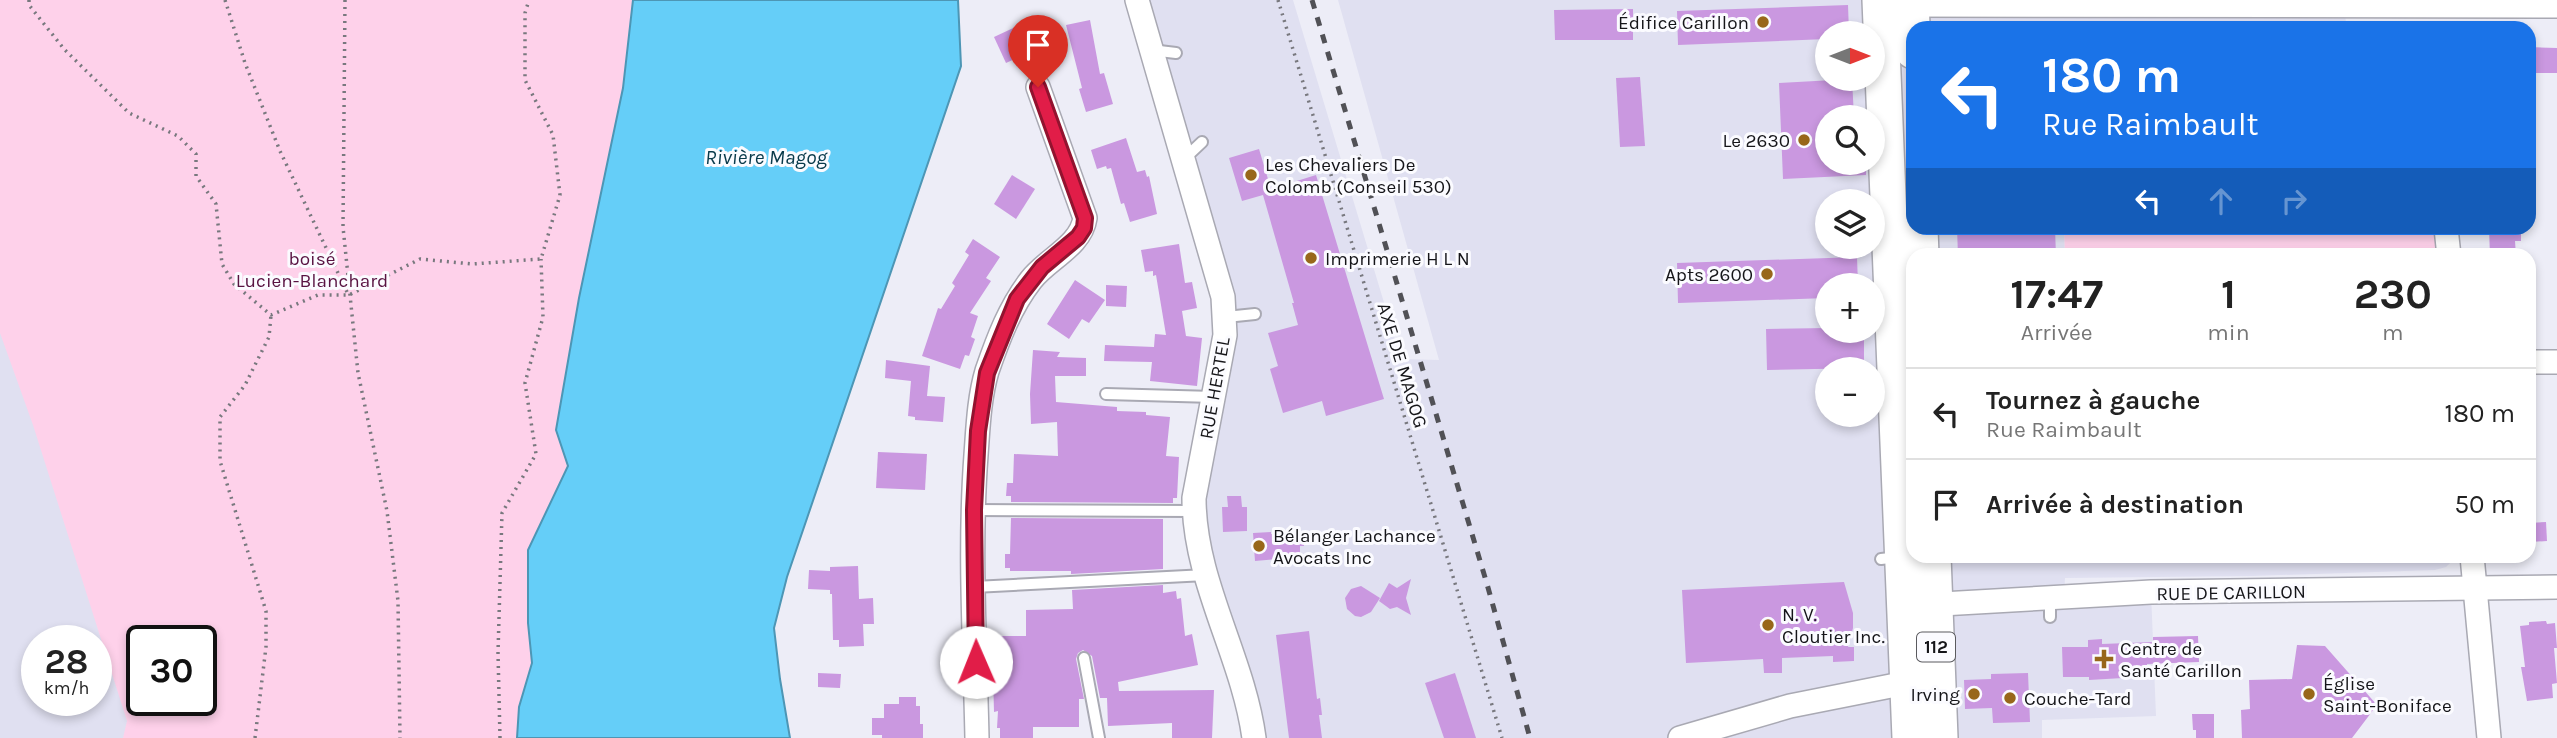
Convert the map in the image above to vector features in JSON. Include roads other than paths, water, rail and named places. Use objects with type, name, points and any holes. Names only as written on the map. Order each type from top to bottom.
[{"type":"main road","points":[[1895,3],[1906,32]]},
{"type":"main road","name":"112","points":[[1895,3],[1904,257],[1905,557]]},
{"type":"main road","name":"112","points":[[1907,563],[1920,605],[1923,680],[1940,738]]},
{"type":"main road","name":"112","points":[[1910,738],[1923,680]]},
{"type":"street","name":"RUE HERTEL","points":[[1137,0],[1220,278],[1226,317],[1225,335],[1194,498],[1194,511],[1206,575],[1247,699],[1254,738]]},
{"type":"street","points":[[1895,3],[2425,3],[2557,6]]},
{"type":"street","points":[[977,738],[974,510],[981,398],[987,373],[1017,299],[1042,267],[1078,237],[1084,228],[1085,218],[1038,87]]},
{"type":"street","points":[[2536,362],[2557,362]]},
{"type":"street","points":[[2473,563],[2488,738]]},
{"type":"street","name":"RUE DE CARILLON","points":[[1920,605],[2050,607],[2151,592],[2557,587]]},
{"type":"street","points":[[1680,738],[1790,706],[1923,680]]},
{"type":"lane","points":[[1151,50],[1176,53]]},
{"type":"lane","points":[[1185,158],[1202,142]]},
{"type":"lane","points":[[1226,317],[1255,314]]},
{"type":"lane","points":[[1106,394],[1214,397]]},
{"type":"lane","points":[[974,510],[1194,511]]},
{"type":"lane","points":[[974,587],[1206,575]]},
{"type":"lane","points":[[1084,658],[1099,738]]},
{"type":"water","name":"Rivière Magog","points":[[633,0],[958,0],[961,66],[787,577],[774,628],[790,738],[517,738],[519,707],[532,663],[528,623],[528,550],[568,466],[556,430],[579,298],[623,88]]},
{"type":"railway","points":[[1312,0],[1487,584],[1530,738]]},
{"type":"place","name":"Édifice Carillon","points":[[1763,22]]},
{"type":"place","name":"Le 2630","points":[[1804,140]]},
{"type":"place","name":"Les Chevaliers De Colomb (Conseil 530)","points":[[1251,175]]},
{"type":"place","name":"Imprimerie H L N","points":[[1311,258]]},
{"type":"place","name":"Apts 2600","points":[[1767,274]]},
{"type":"place","name":"Bélanger Lachance Avocats Inc","points":[[1259,546]]},
{"type":"place","name":"N. V. Cloutier Inc.","points":[[1768,625]]},
{"type":"place","name":"Centre de Santé Carillon","points":[[2104,659]]},
{"type":"place","name":"Irving","points":[[1974,694]]},
{"type":"place","name":"Église Saint-Boniface","points":[[2309,694]]},
{"type":"place","name":"Couche-Tard","points":[[2010,698]]},
{"type":"park label","name":"boisé Lucien-Blanchard","points":[[312,269]]}]
